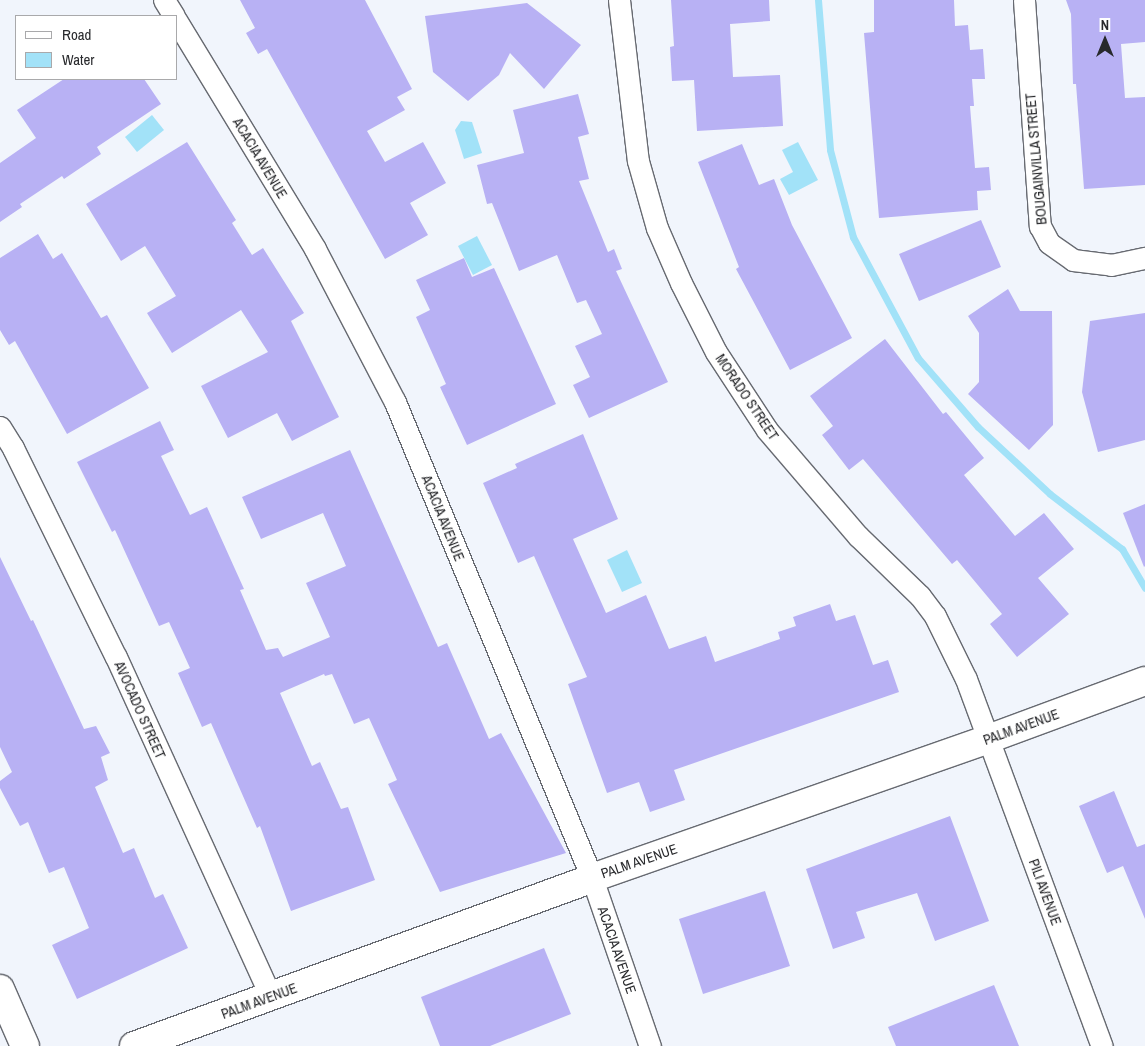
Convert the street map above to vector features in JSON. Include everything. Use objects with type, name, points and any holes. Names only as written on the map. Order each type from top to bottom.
[{"type":"street","points":[[164,0],[173,15]]},
{"type":"street","name":"MORADO STREET","points":[[619,0],[638,161],[658,228],[681,283],[716,352],[766,430],[858,536],[920,596],[935,616],[966,679],[988,739]]},
{"type":"street","name":"BOUGAINVILLA STREET","points":[[1024,0],[1040,226],[1049,243],[1073,260],[1111,265],[1145,258]]},
{"type":"street","name":"ACACIA AVENUE","points":[[178,23],[314,249],[395,402],[592,878],[650,1046]]},
{"type":"street","name":"AVOCADO STREET","points":[[0,427],[116,657],[270,997]]},
{"type":"street","name":"PALM AVENUE","points":[[134,1046],[592,878],[988,739],[1145,681]]},
{"type":"street","name":"PILI AVENUE","points":[[988,739],[1102,1046]]},
{"type":"street","points":[[0,989],[25,1046]]},
{"type":"water","points":[[152,115],[164,130],[137,152],[125,137]]},
{"type":"water","points":[[461,121],[472,122],[482,153],[464,159],[455,130]]},
{"type":"water","points":[[798,142],[818,180],[789,195],[780,179],[793,172],[782,150]]},
{"type":"water","points":[[477,236],[492,265],[473,275],[458,246]]},
{"type":"water","points":[[627,550],[642,583],[622,592],[607,560]]},
{"type":"building","points":[[240,0],[365,0],[412,89],[397,97],[405,110],[367,131],[385,162],[423,142],[446,183],[410,203],[428,235],[385,259],[267,49],[258,54],[246,33],[255,28]]},
{"type":"building","points":[[671,0],[769,0],[770,21],[730,24],[733,77],[780,75],[783,126],[697,131],[694,80],[672,81],[670,47],[674,46]]},
{"type":"building","points":[[874,0],[954,0],[955,26],[968,25],[970,50],[983,49],[985,79],[972,79],[974,106],[970,106],[975,168],[989,167],[991,190],[977,191],[978,210],[879,218],[864,33],[874,32]]},
{"type":"building","points":[[1066,0],[1145,0],[1145,42],[1121,44],[1125,98],[1145,97],[1145,185],[1084,189],[1076,84],[1073,84],[1071,14]]},
{"type":"building","points":[[527,3],[581,45],[544,89],[510,53],[499,75],[468,101],[433,72],[425,16]]},
{"type":"building","points":[[62,80],[145,80],[161,104],[97,147],[101,154],[64,179],[62,176],[20,204],[22,207],[0,222],[0,163],[36,138],[17,110]]},
{"type":"building","points":[[578,94],[589,134],[578,137],[589,179],[579,181],[608,252],[614,249],[622,269],[616,271],[668,382],[589,418],[573,385],[590,377],[575,346],[602,334],[586,300],[577,303],[557,255],[519,271],[492,203],[487,204],[477,165],[524,153],[513,110]]},
{"type":"building","points":[[187,142],[236,220],[232,223],[252,255],[263,248],[304,313],[291,321],[339,417],[292,441],[277,413],[228,438],[201,386],[268,352],[241,310],[172,353],[147,313],[176,296],[145,246],[121,261],[86,204]]},
{"type":"building","points":[[742,144],[759,185],[774,179],[792,225],[852,338],[790,370],[736,269],[739,267],[698,162]]},
{"type":"building","points":[[981,220],[1001,267],[919,301],[899,254]]},
{"type":"building","points":[[38,234],[53,259],[62,253],[101,318],[107,315],[149,388],[67,434],[15,341],[9,345],[0,330],[0,258]]},
{"type":"building","points":[[464,258],[472,277],[494,268],[556,404],[467,445],[440,387],[446,384],[416,317],[430,310],[416,280]]},
{"type":"building","points":[[1008,289],[1020,311],[1052,311],[1053,425],[1029,450],[968,394],[979,382],[979,333],[968,316]]},
{"type":"building","points":[[1145,313],[1145,440],[1098,452],[1082,392],[1090,321]]},
{"type":"building","points":[[885,339],[943,414],[946,412],[984,458],[964,475],[1015,536],[1044,513],[1074,549],[1038,578],[1069,614],[1017,657],[990,624],[1002,614],[957,560],[952,564],[863,459],[849,470],[822,435],[833,426],[810,396]]},
{"type":"building","points":[[160,421],[174,450],[161,456],[190,515],[207,507],[244,589],[240,590],[266,650],[278,648],[283,657],[330,637],[306,583],[346,566],[323,513],[261,539],[242,497],[350,450],[438,647],[447,643],[489,739],[501,733],[566,853],[440,892],[388,784],[397,780],[369,718],[354,724],[332,674],[325,676],[324,674],[280,693],[312,766],[320,762],[341,809],[348,807],[375,880],[291,911],[260,826],[257,828],[211,723],[202,727],[178,673],[190,668],[169,622],[159,626],[115,530],[112,532],[77,462]]},
{"type":"building","points":[[583,434],[618,519],[573,539],[606,613],[646,595],[669,649],[706,636],[715,662],[780,639],[778,632],[796,626],[793,617],[830,604],[836,621],[855,615],[873,665],[888,660],[899,692],[674,770],[685,800],[650,812],[639,782],[607,793],[568,684],[587,677],[534,556],[518,563],[483,483],[517,468],[515,464]]},
{"type":"building","points":[[1145,504],[1145,566],[1144,567],[1123,513]]},
{"type":"building","points":[[0,557],[31,621],[33,620],[84,729],[96,726],[110,753],[101,757],[108,780],[95,787],[123,853],[134,848],[155,898],[163,894],[188,948],[77,999],[52,945],[89,928],[64,867],[49,873],[28,822],[20,826],[0,788],[0,781],[12,772],[0,747]]},
{"type":"building","points":[[1114,791],[1137,847],[1145,844],[1145,919],[1123,866],[1107,873],[1079,806]]},
{"type":"building","points":[[950,816],[989,921],[935,941],[917,893],[856,912],[865,938],[833,949],[806,869]]},
{"type":"building","points":[[765,891],[790,966],[703,994],[679,919]]},
{"type":"building","points":[[544,948],[571,1014],[490,1046],[440,1046],[421,997]]},
{"type":"building","points":[[994,985],[1019,1046],[896,1046],[888,1027]]},
{"type":"waterway","points":[[818,0],[830,150],[853,237],[918,358],[978,427],[1050,494],[1122,549],[1145,588]]}]
